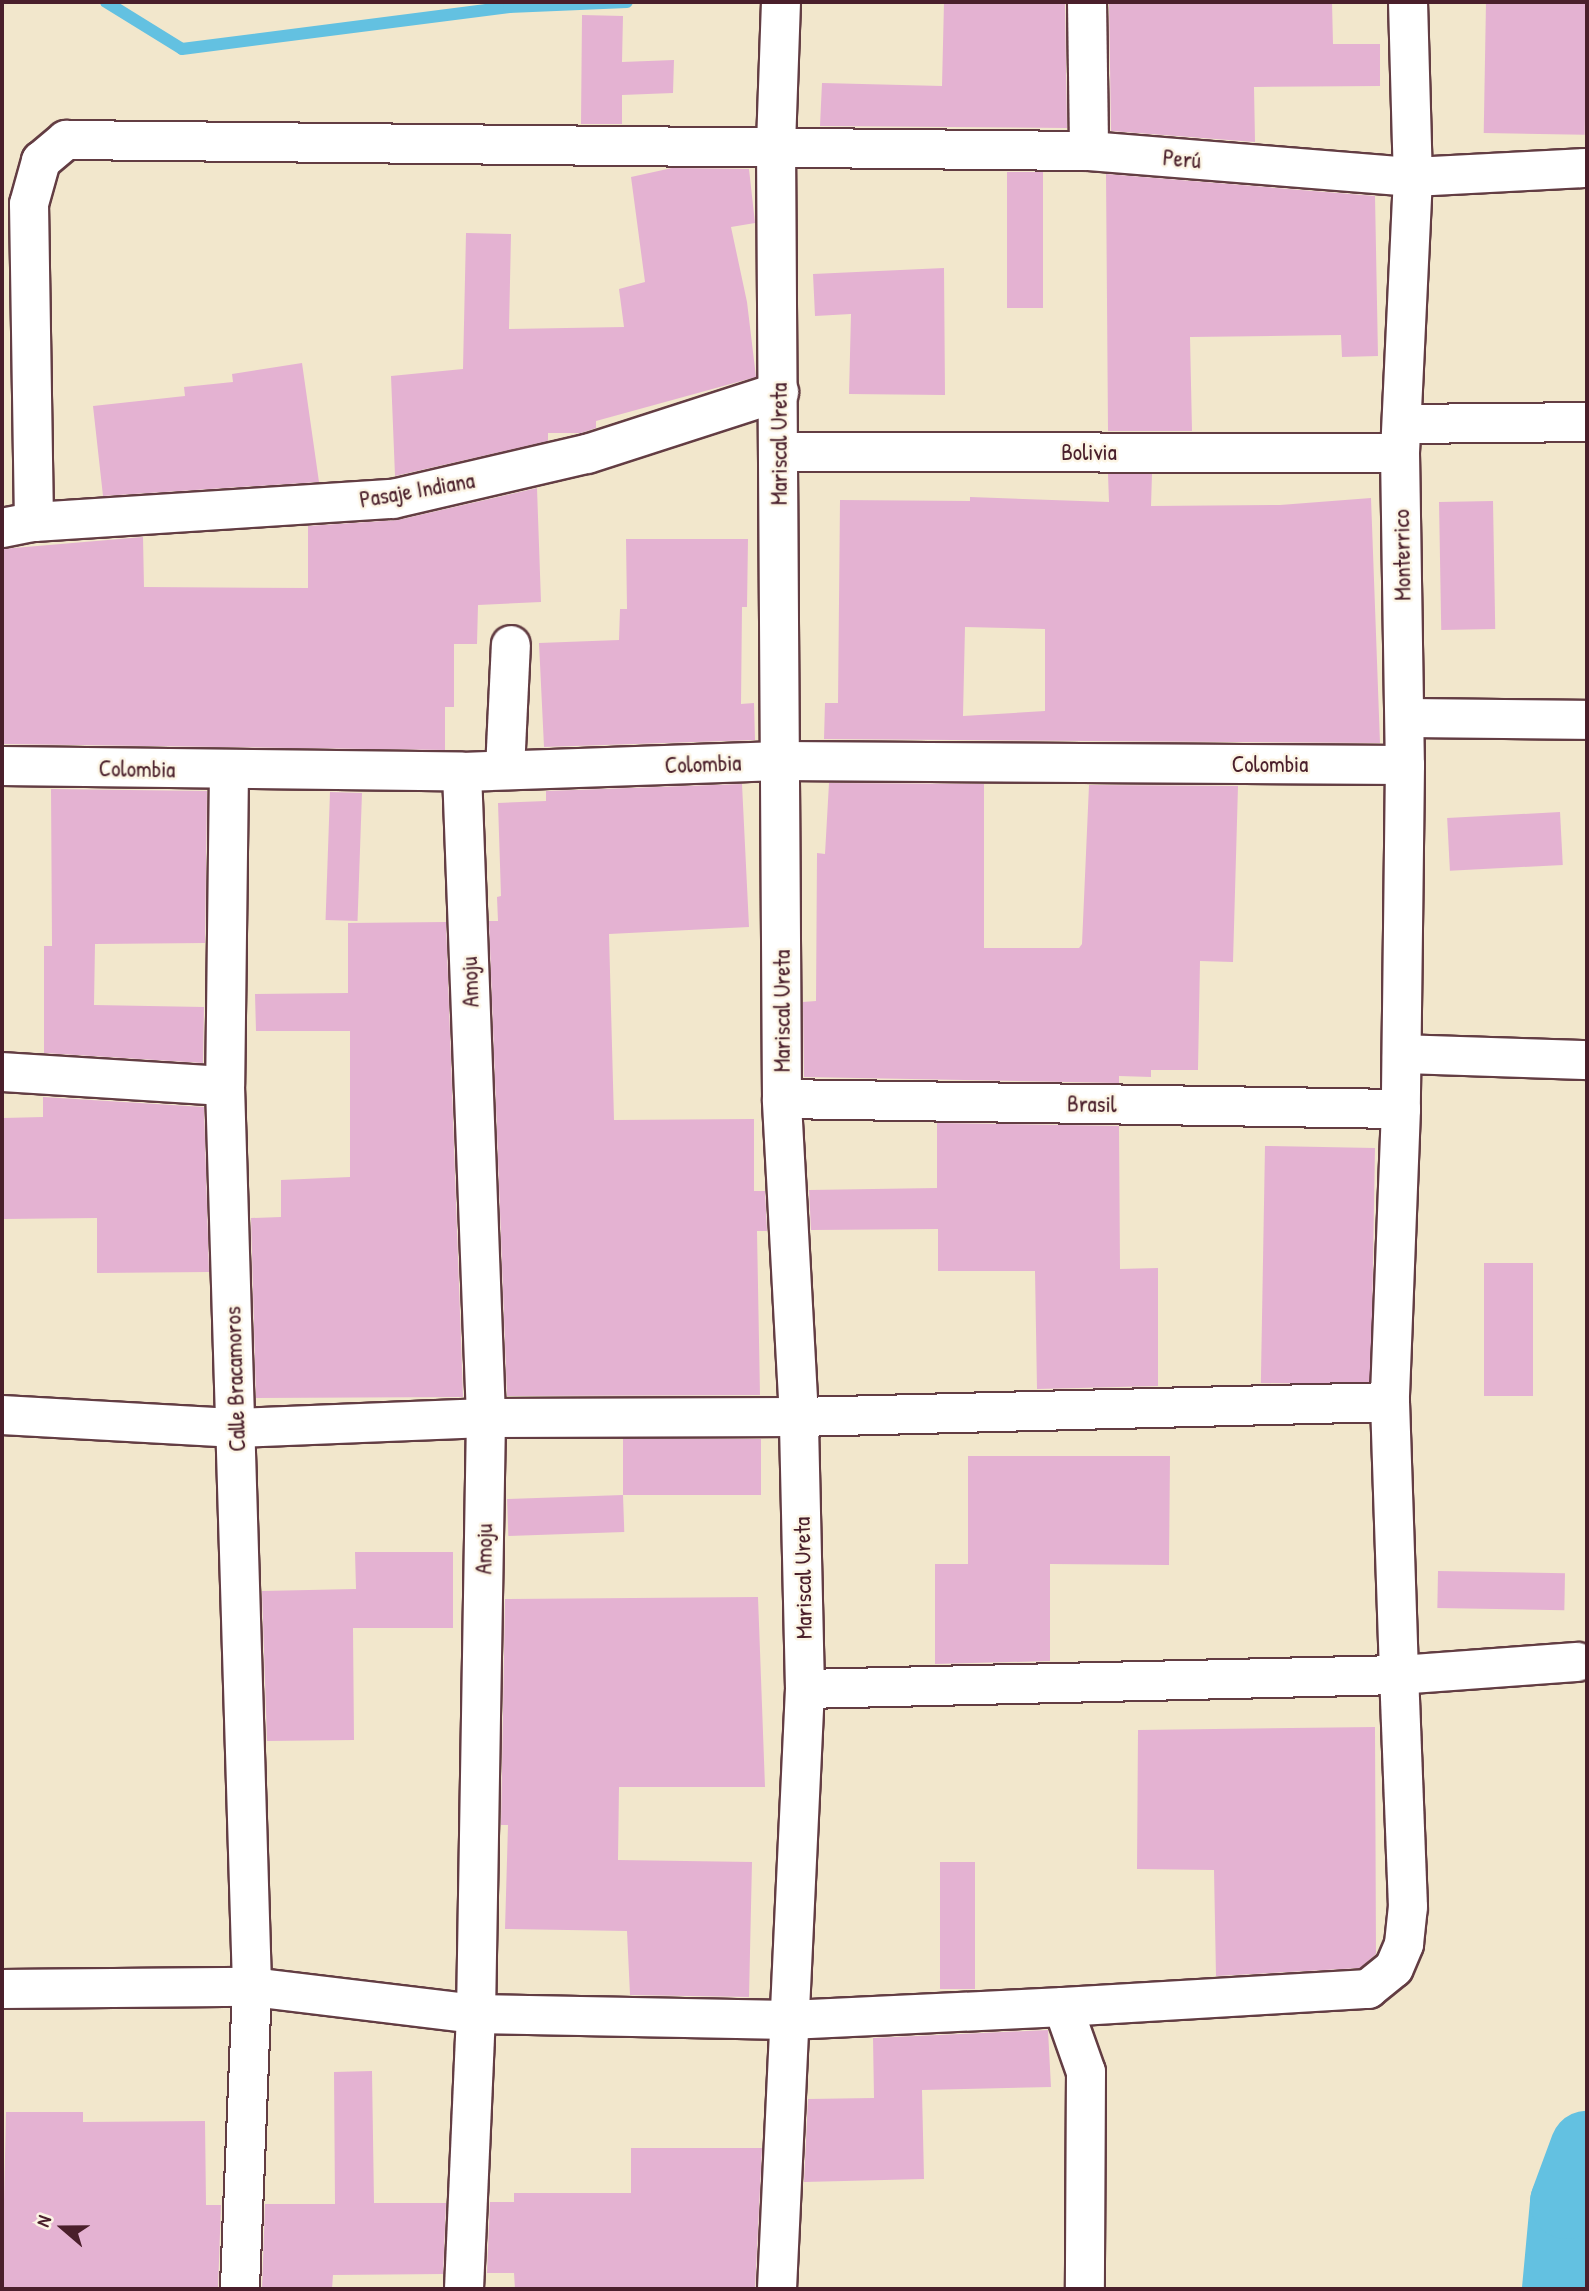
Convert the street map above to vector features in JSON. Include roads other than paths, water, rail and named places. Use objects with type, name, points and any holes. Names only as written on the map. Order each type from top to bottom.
[{"type":"street","name":"Mariscal Ureta","points":[[777,2289],[805,1689],[799,1417],[782,1098],[776,145],[781,2]]},
{"type":"street","points":[[1087,2],[1089,151]]},
{"type":"street","name":"Monterrico","points":[[789,2020],[1368,1989],[1394,1968],[1404,1944],[1408,1907],[1390,1402],[1402,1054],[1405,718],[1401,438],[1413,177],[1408,2]]},
{"type":"street","name":"Perú","points":[[18,525],[29,204],[41,160],[66,140],[776,145],[1089,151],[1413,177],[1587,168]]},
{"type":"street","name":"Pasaje Indiana","points":[[18,525],[393,499],[587,454],[779,392]]},
{"type":"street","name":"Bolivia","points":[[778,452],[1401,438],[1587,422]]},
{"type":"street","points":[[505,770],[511,645]]},
{"type":"street","points":[[1405,718],[1587,720]]},
{"type":"street","name":"Colombia","points":[[2,766],[462,772],[780,761],[1405,765]]},
{"type":"street","name":"Calle Bracamoros","points":[[229,770],[225,1086],[252,1987],[240,2289]]},
{"type":"street","name":"Amoju","points":[[462,772],[486,1418],[476,2014],[464,2289]]},
{"type":"street","points":[[1402,1054],[1587,1059]]},
{"type":"street","points":[[2,1072],[225,1086]]},
{"type":"street","name":"Brasil","points":[[782,1098],[1401,1109]]},
{"type":"street","points":[[2,1415],[237,1428],[486,1418],[799,1417],[1390,1402]]},
{"type":"street","points":[[805,1689],[1399,1675],[1577,1662]]},
{"type":"street","points":[[2,1989],[252,1987],[476,2014],[789,2020]]},
{"type":"street","points":[[1063,2007],[1086,2072],[1085,2289]]},
{"type":"waterway","points":[[106,2],[182,49],[509,7],[627,2]]},
{"type":"waterway","points":[[1559,2289],[1567,2202],[1587,2148]]}]
